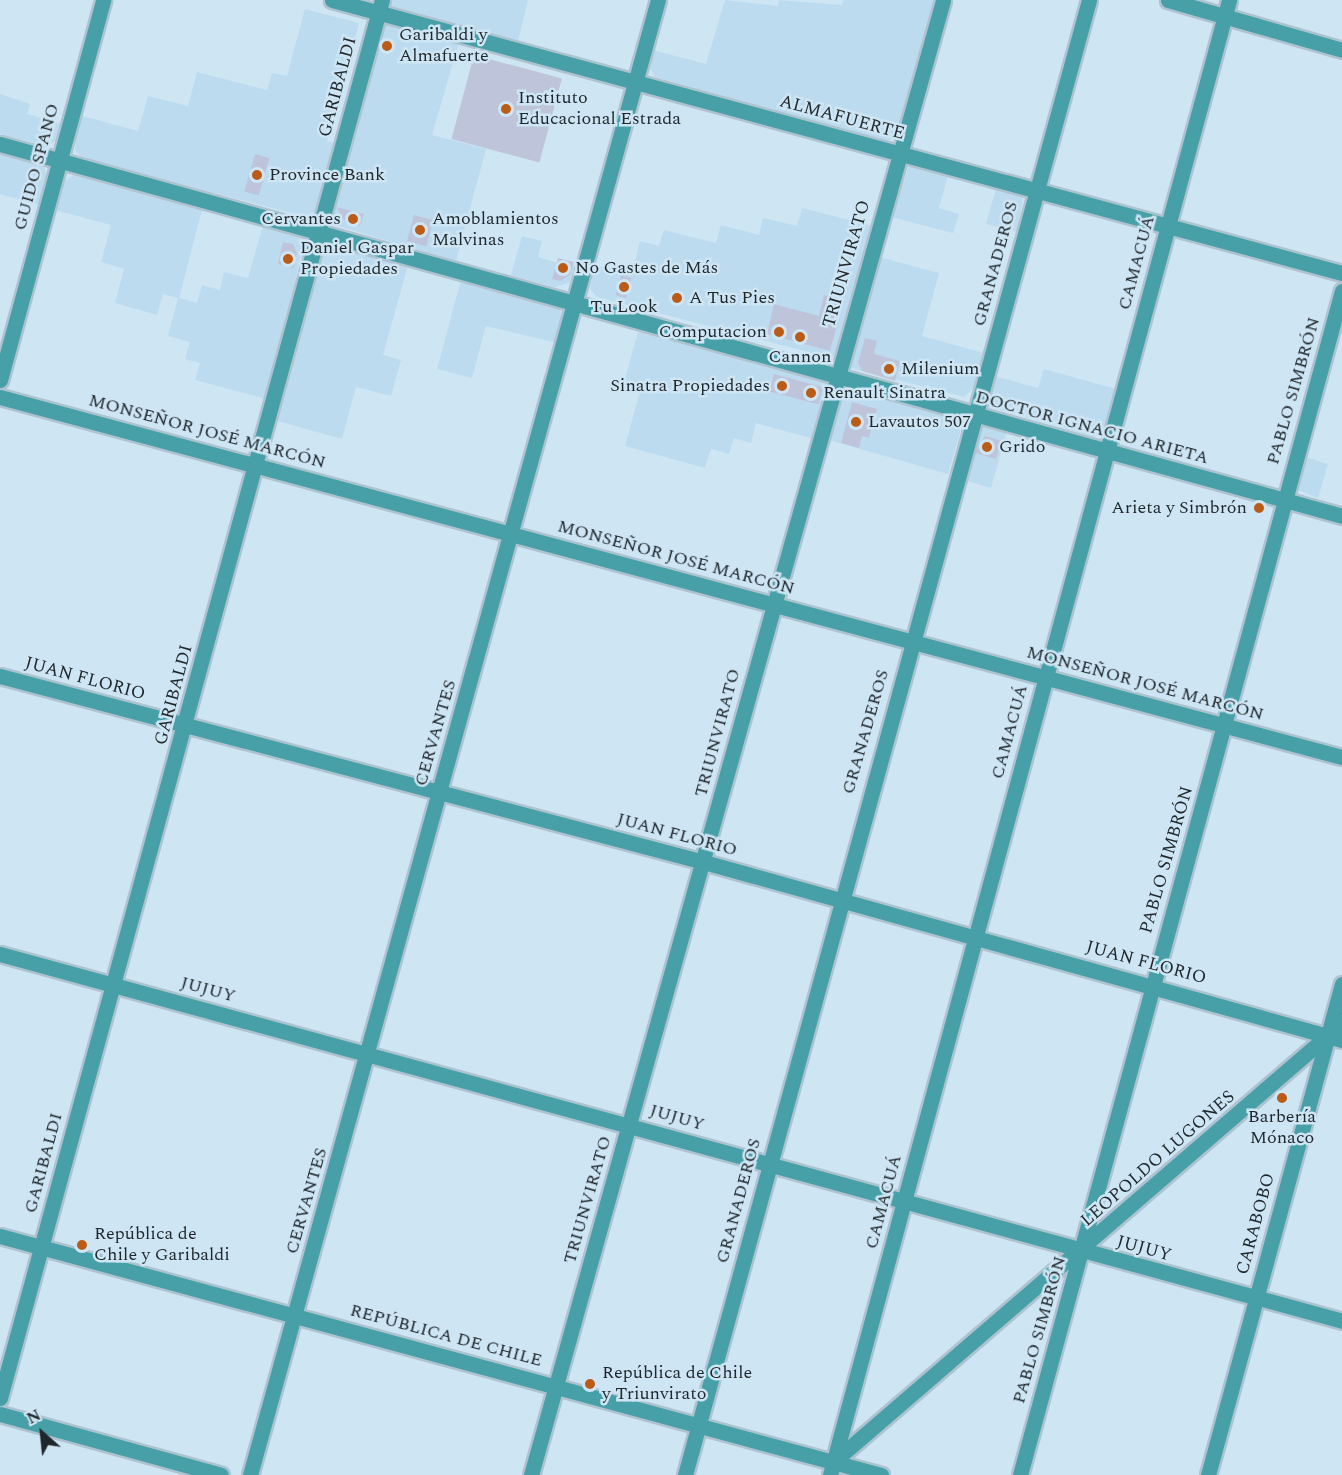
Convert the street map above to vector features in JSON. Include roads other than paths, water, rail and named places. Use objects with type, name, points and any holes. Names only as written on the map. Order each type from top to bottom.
[{"type":"street","name":"GUIDO SPANO","points":[[0,380],[103,0]]},
{"type":"street","name":"ALMAFUERTE","points":[[332,0],[380,6],[636,81],[899,154],[1342,273]]},
{"type":"street","name":"CERVANTES","points":[[250,1475],[369,1054],[658,0]]},
{"type":"street","name":"TRIUNVIRATO","points":[[531,1475],[704,862],[836,376],[943,0]]},
{"type":"street","name":"GRANADEROS","points":[[684,1475],[840,899],[1089,0]]},
{"type":"street","points":[[1168,0],[1342,50]]},
{"type":"street","name":"CAMACUÁ","points":[[832,1469],[1229,0]]},
{"type":"street","name":"GARIBALDI","points":[[0,1398],[257,466],[380,6]]},
{"type":"street","name":"DOCTOR IGNACIO ARIETA","points":[[0,144],[320,234],[575,301],[975,416],[1342,516]]},
{"type":"street","name":"PABLO SIMBRÓN","points":[[1020,1475],[1342,291]]},
{"type":"street","name":"MONSEÑOR JOSÉ MARCÓN","points":[[0,397],[1342,757]]},
{"type":"street","name":"JUAN FLORIO","points":[[0,676],[439,794],[704,862],[974,938],[1152,984],[1335,1038]]},
{"type":"street","name":"JUJUY","points":[[0,954],[629,1125],[1082,1252],[1342,1321]]},
{"type":"street","name":"CARABOBO","points":[[1208,1475],[1255,1299],[1335,1038],[1342,984]]},
{"type":"street","name":"LEOPOLDO LUGONES","points":[[832,1469],[1082,1252],[1335,1038],[1342,1023]]},
{"type":"street","name":"REPÚBLICA DE CHILE","points":[[0,1236],[699,1426],[832,1469],[881,1475]]},
{"type":"street","points":[[0,1414],[221,1475]]},
{"type":"place","name":"Garibaldi y Almafuerte","points":[[387,46]]},
{"type":"place","name":"Instituto Educacional Estrada","points":[[506,109]]},
{"type":"place","name":"Province Bank","points":[[257,175]]},
{"type":"place","name":"Cervantes","points":[[353,219]]},
{"type":"place","name":"Amoblamientos Malvinas","points":[[420,230]]},
{"type":"place","name":"Daniel Gaspar Propiedades","points":[[288,259]]},
{"type":"place","name":"No Gastes de Más","points":[[563,268]]},
{"type":"place","name":"Tu Look","points":[[624,287]]},
{"type":"place","name":"A Tus Pies","points":[[677,298]]},
{"type":"place","name":"Computacion","points":[[779,332]]},
{"type":"place","name":"Cannon","points":[[800,337]]},
{"type":"place","name":"Milenium","points":[[889,369]]},
{"type":"place","name":"Sinatra Propiedades","points":[[782,386]]},
{"type":"place","name":"Renault Sinatra","points":[[811,393]]},
{"type":"place","name":"Lavautos 507","points":[[856,422]]},
{"type":"place","name":"Grido","points":[[987,447]]},
{"type":"place","name":"Arieta y Simbrón","points":[[1259,508]]},
{"type":"place","name":"Barbería Mónaco","points":[[1282,1098]]},
{"type":"place","name":"República de Chile y Garibaldi","points":[[82,1245]]},
{"type":"place","name":"República de Chile y Triunvirato","points":[[590,1384]]}]
